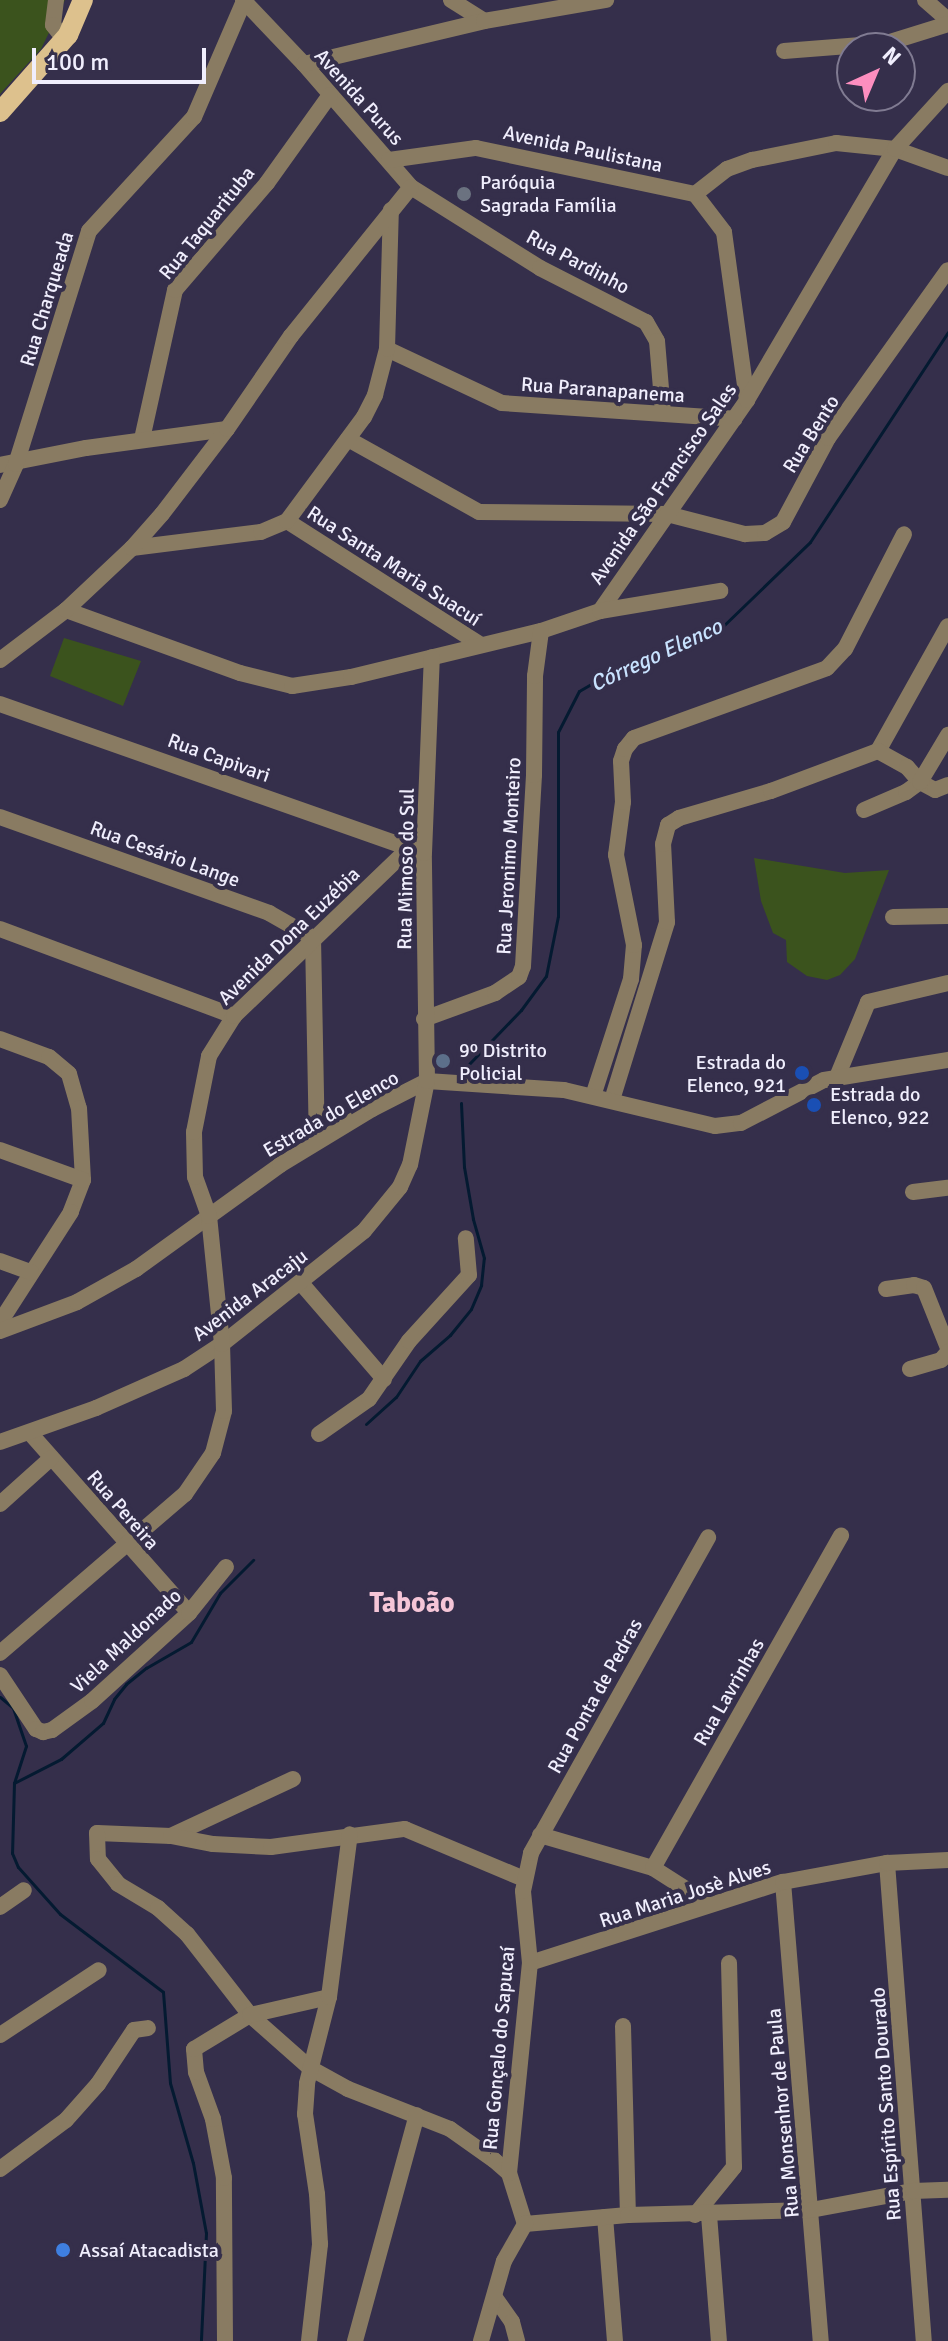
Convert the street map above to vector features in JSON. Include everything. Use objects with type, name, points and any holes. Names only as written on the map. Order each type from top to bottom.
[{"type":"main road","points":[[0,112],[64,39],[83,0]]},
{"type":"street","points":[[56,0],[53,25],[64,39]]},
{"type":"street","points":[[451,0],[484,21]]},
{"type":"street","points":[[304,64],[484,21],[606,0]]},
{"type":"street","points":[[784,51],[887,43],[948,22],[925,0]]},
{"type":"street","name":"Avenida Purus","points":[[243,1],[304,64],[411,187]]},
{"type":"street","name":"Rua Charqueada","points":[[0,500],[8,464],[89,231],[194,117],[243,1]]},
{"type":"street","name":"Avenida São Francisco Sales","points":[[66,610],[275,684],[317,683],[541,631],[600,611],[747,400],[895,149],[948,91]]},
{"type":"street","name":"Rua Taquarituba","points":[[142,439],[175,290],[267,183],[330,95]]},
{"type":"street","points":[[747,400],[724,232],[695,194],[727,169],[752,160],[836,143],[895,149],[947,165]]},
{"type":"street","name":"Avenida Paulistana","points":[[389,160],[457,149],[485,149],[695,194]]},
{"type":"street","points":[[0,660],[66,610],[132,548],[227,429],[291,336],[411,187]]},
{"type":"street","name":"Rua Pardinho","points":[[411,187],[540,268],[646,322],[657,341],[663,413]]},
{"type":"street","points":[[132,548],[261,532],[287,521],[348,439],[375,395],[387,349],[391,210]]},
{"type":"street","name":"Rua Bento","points":[[348,439],[479,512],[667,514],[745,534],[765,533],[783,522],[828,438],[948,270]]},
{"type":"street","name":"Rua Paranapanema","points":[[387,349],[502,403],[554,409],[734,419]]},
{"type":"street","points":[[8,464],[142,439],[227,429]]},
{"type":"street","name":"Rua Santa Maria Suacuí","points":[[287,521],[479,644]]},
{"type":"street","points":[[593,1096],[631,979],[634,945],[616,855],[625,749],[634,738],[827,668],[845,649],[904,534]]},
{"type":"street","points":[[600,611],[720,591]]},
{"type":"street","points":[[612,1100],[667,922],[663,844],[668,825],[679,818],[771,791],[878,751],[948,626]]},
{"type":"street","name":"Rua Jeronimo Monteiro","points":[[424,1019],[503,989],[519,977],[523,966],[534,775],[535,676],[541,631]]},
{"type":"street","name":"Rua Mimoso do Sul","points":[[427,1081],[416,850],[432,657]]},
{"type":"street","name":"Rua Capivari","points":[[0,704],[416,850]]},
{"type":"street","points":[[864,810],[920,782],[948,735]]},
{"type":"street","points":[[878,751],[907,767],[920,782],[935,790],[948,785]]},
{"type":"street","name":"Rua Cesário Lange","points":[[0,817],[269,913],[313,938]]},
{"type":"street","name":"Avenida Dona Euzébia","points":[[0,1653],[185,1494],[213,1453],[224,1411],[222,1344],[209,1216],[198,1190],[194,1132],[209,1056],[234,1016],[313,938],[416,850]]},
{"type":"street","points":[[893,917],[948,916]]},
{"type":"street","points":[[0,929],[234,1016]]},
{"type":"street","points":[[313,938],[317,1141]]},
{"type":"street","points":[[837,1077],[868,1002],[948,983]]},
{"type":"street","points":[[0,1039],[49,1057],[69,1074],[79,1108],[83,1180],[71,1212],[0,1322]]},
{"type":"street","name":"Estrada do Elenco","points":[[0,1331],[77,1302],[136,1269],[317,1141],[427,1081],[564,1090],[715,1126],[741,1123],[837,1077],[948,1060]]},
{"type":"street","name":"Avenida Aracaju","points":[[0,1442],[159,1383],[222,1344],[364,1231],[400,1187],[410,1165],[427,1081]]},
{"type":"street","points":[[0,1150],[83,1180]]},
{"type":"street","points":[[913,1192],[948,1188]]},
{"type":"street","points":[[319,1434],[359,1407],[384,1379],[409,1341],[469,1275],[466,1238]]},
{"type":"street","points":[[0,1261],[31,1272]]},
{"type":"street","points":[[301,1283],[384,1379]]},
{"type":"street","points":[[886,1289],[919,1286],[940,1306],[948,1350],[941,1360],[910,1369]]},
{"type":"street","name":"Rua Pereira","points":[[30,1433],[189,1613]]},
{"type":"street","points":[[0,1504],[51,1458]]},
{"type":"street","name":"Rua Lavrinhas","points":[[653,1868],[841,1536]]},
{"type":"street","name":"Rua Ponta de Pedras","points":[[524,1879],[540,1835],[708,1537]]},
{"type":"street","name":"Viela Maldonado","points":[[0,1675],[33,1725],[43,1732],[68,1720],[92,1701],[189,1613],[226,1567]]},
{"type":"street","points":[[171,1836],[293,1779]]},
{"type":"street","points":[[481,2341],[496,2299],[504,2261],[525,2224],[509,2173],[474,2143],[417,2115],[348,2089],[310,2068],[250,2015],[187,1934],[158,1908],[118,1884],[107,1872],[98,1859],[97,1833],[171,1836],[227,1845],[271,1847],[405,1829],[524,1879]]},
{"type":"street","points":[[309,2341],[320,2244],[317,2194],[305,2114],[310,2068],[329,1997],[350,1834]]},
{"type":"street","points":[[540,1835],[653,1868],[708,1903]]},
{"type":"street","name":"Rua Maria Josè Alves","points":[[530,1963],[616,1938],[708,1903],[783,1882],[887,1863],[948,1860]]},
{"type":"street","name":"Rua Espírito Santo Dourado","points":[[887,1863],[924,2341]]},
{"type":"street","name":"Rua Gonçalo do Sapucaí","points":[[509,2173],[530,1963],[524,1879]]},
{"type":"street","name":"Rua Monsenhor de Paula","points":[[783,1882],[821,2341]]},
{"type":"street","points":[[0,1907],[24,1890]]},
{"type":"street","points":[[719,2341],[702,2215],[734,2167],[729,1963]]},
{"type":"street","points":[[0,2035],[99,1970]]},
{"type":"street","points":[[225,2341],[224,2178],[213,2119],[196,2072],[194,2049],[250,2015],[329,1997]]},
{"type":"street","points":[[623,2026],[628,2215]]},
{"type":"street","points":[[0,2169],[66,2120],[98,2084],[134,2030],[148,2028]]},
{"type":"street","points":[[355,2341],[417,2115]]},
{"type":"street","points":[[525,2224],[628,2215],[811,2210],[913,2191],[948,2190]]},
{"type":"street","points":[[605,2217],[615,2341]]},
{"type":"street","points":[[496,2299],[512,2322],[517,2341]]},
{"type":"green space","points":[[0,0],[65,0],[41,49],[0,94]]},
{"type":"green space","points":[[64,638],[141,661],[123,706],[50,676]]},
{"type":"green space","points":[[754,858],[845,873],[889,870],[855,959],[840,975],[827,980],[807,976],[787,962],[786,940],[773,933],[761,901]]},
{"type":"waterway","name":"Córrego Elenco","points":[[469,1064],[521,1010],[546,976],[558,916],[558,732],[579,691],[607,675],[720,629],[810,542],[948,332]]},
{"type":"waterway","points":[[366,1424],[396,1397],[420,1361],[450,1335],[471,1309],[481,1285],[484,1258],[464,1167],[461,1103]]},
{"type":"waterway","points":[[14,1783],[61,1759],[103,1723],[114,1699],[126,1684],[146,1668],[191,1642],[220,1593],[253,1560]]},
{"type":"waterway","points":[[0,1697],[13,1708],[26,1746],[14,1783],[12,1853],[18,1867],[60,1914],[163,1992],[170,2083],[193,2163],[206,2233],[201,2341]]},
{"type":"place","name":"Paróquia Sagrada Família","points":[[464,194]]},
{"type":"place","name":"9º Distrito Policial","points":[[443,1061]]},
{"type":"place","name":"Estrada do Elenco, 921","points":[[802,1073]]},
{"type":"place","name":"Estrada do Elenco, 922","points":[[814,1105]]},
{"type":"place","name":"Assaí Atacadista","points":[[63,2250]]},
{"type":"district","name":"Taboão","points":[[412,1603]]}]
